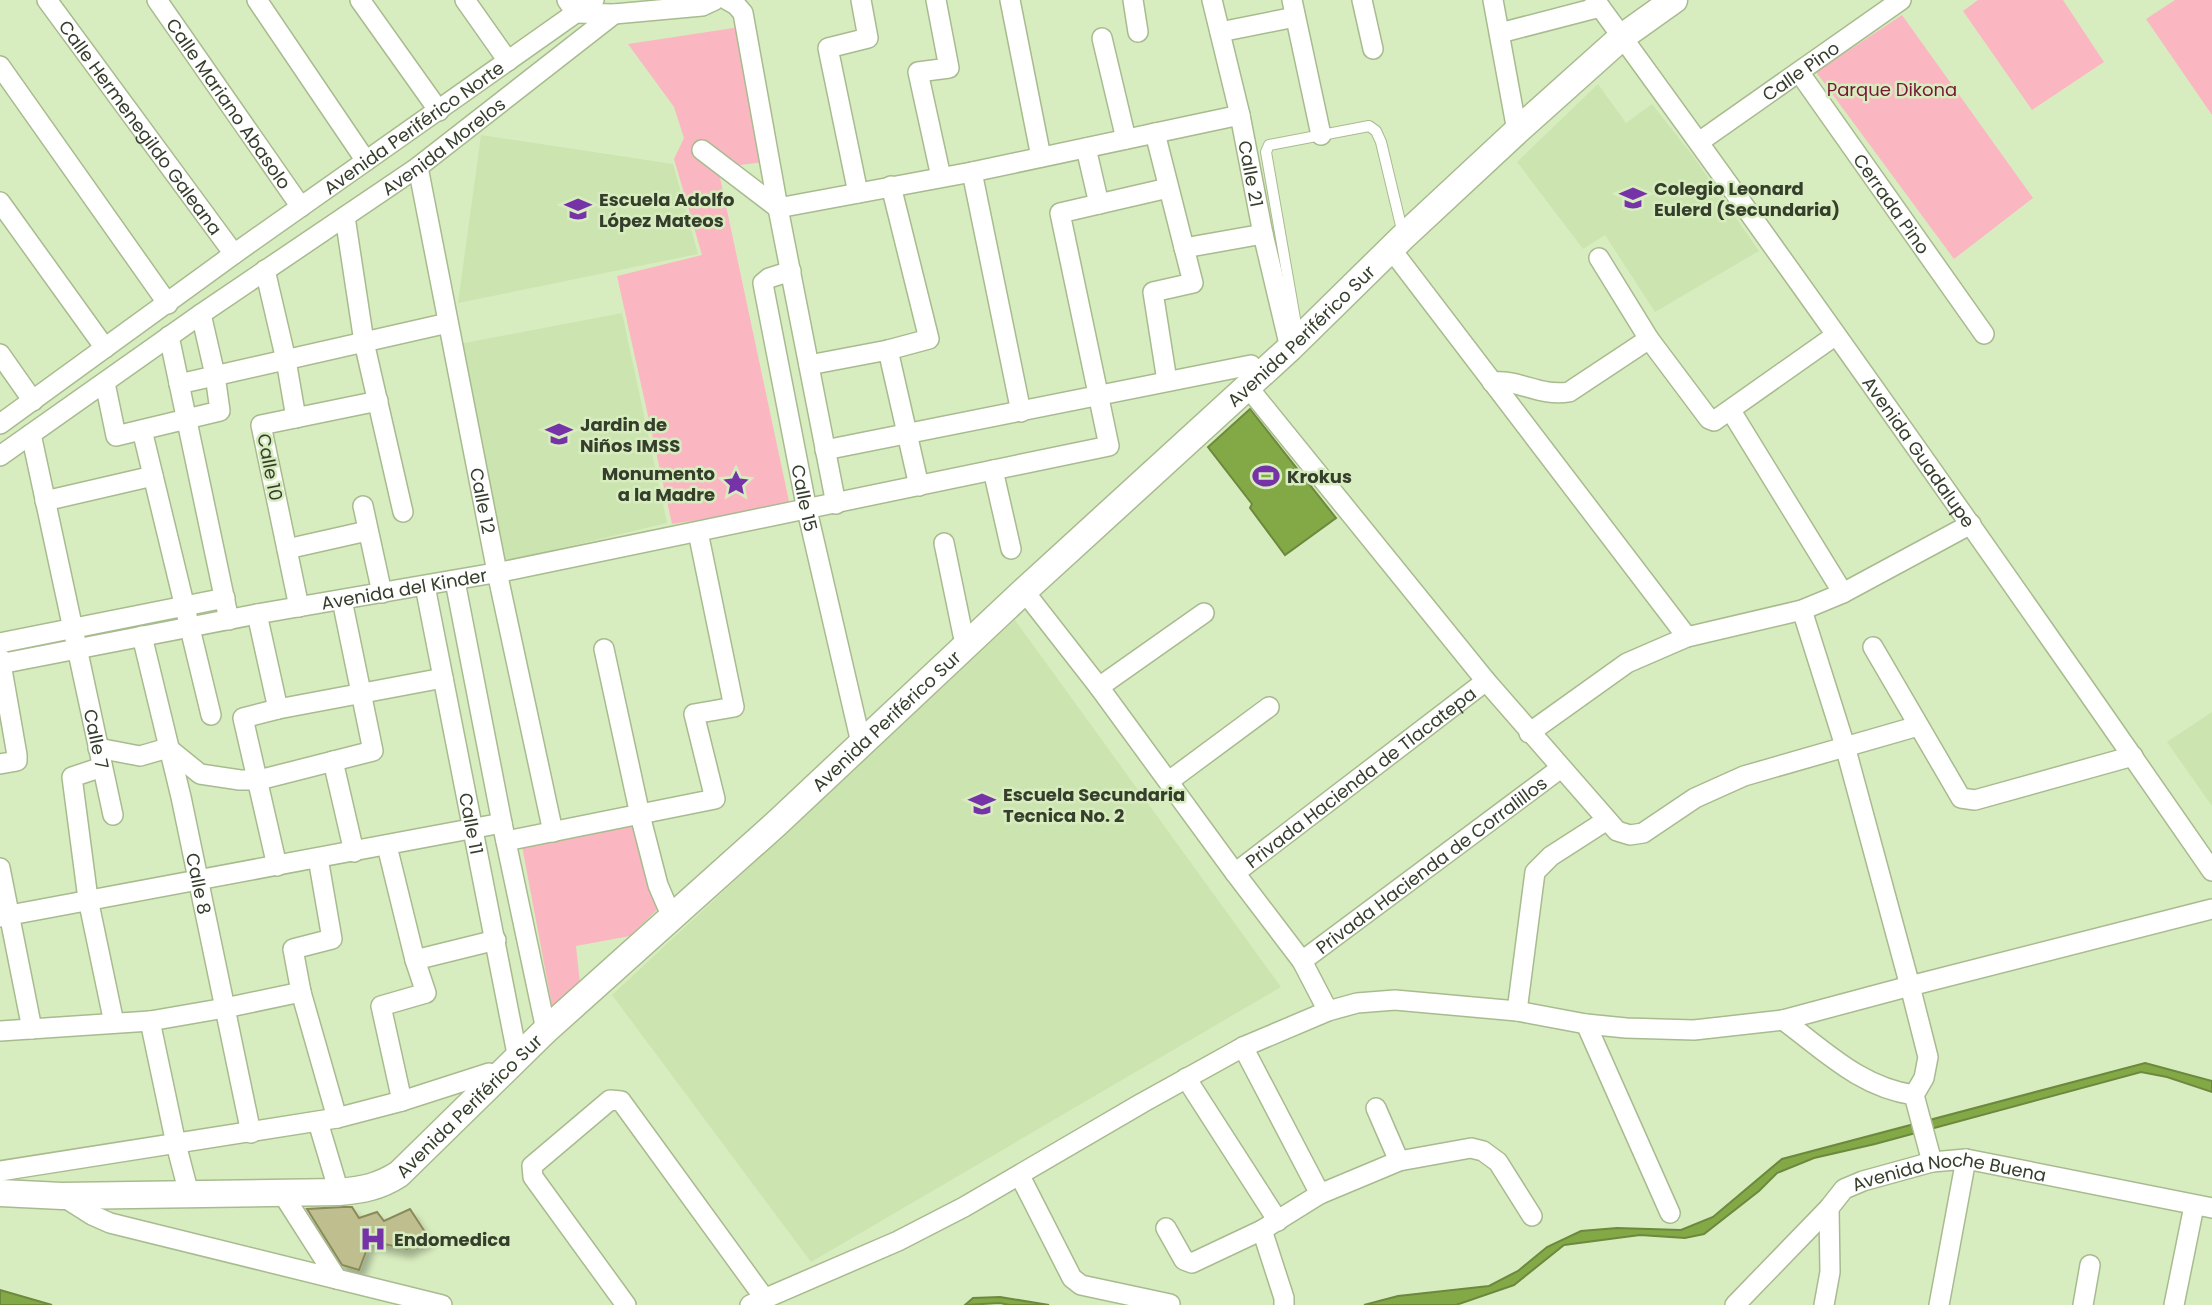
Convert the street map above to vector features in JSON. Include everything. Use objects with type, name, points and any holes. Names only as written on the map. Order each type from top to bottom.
[{"type":"street","name":"Calle Hermenegildo Galeana","points":[[47,0],[234,254]]},
{"type":"street","name":"Calle Mariano Abasolo","points":[[157,0],[301,207]]},
{"type":"street","points":[[257,0],[366,161]]},
{"type":"street","points":[[360,0],[439,111]]},
{"type":"street","points":[[465,0],[508,61]]},
{"type":"street","name":"Avenida Periférico Norte","points":[[234,254],[508,61],[571,6],[594,0]]},
{"type":"street","points":[[571,6],[614,13],[702,6],[715,0]]},
{"type":"street","points":[[727,0],[743,13],[836,504]]},
{"type":"street","points":[[858,193],[828,48],[868,38],[861,0]]},
{"type":"street","points":[[936,0],[949,68],[918,72],[940,177]]},
{"type":"street","points":[[1010,0],[1041,158]]},
{"type":"street","points":[[1133,0],[1138,32]]},
{"type":"street","name":"Calle 21","points":[[1212,0],[1240,115],[1263,234],[1294,344]]},
{"type":"street","points":[[1362,0],[1373,49]]},
{"type":"street","points":[[1493,0],[1517,131]]},
{"type":"street","name":"Avenida Periférico Sur","points":[[0,1193],[62,1196],[339,1192],[364,1190],[383,1184],[399,1174],[546,1030],[776,823],[1249,375],[1294,344],[1397,243],[1622,37],[1674,0]]},
{"type":"street","name":"Calle Pino","points":[[1699,142],[1901,0]]},
{"type":"street","points":[[1500,33],[1597,4]]},
{"type":"street","name":"Avenida Guadalupe","points":[[1597,4],[1699,142],[1971,524],[2212,871]]},
{"type":"street","points":[[1220,32],[1293,9],[1321,135]]},
{"type":"street","name":"Avenida Morelos","points":[[31,434],[201,314],[418,167],[614,13]]},
{"type":"street","points":[[1102,38],[1126,139]]},
{"type":"street","points":[[0,66],[168,304]]},
{"type":"street","name":"Cerrada Pino","points":[[1799,72],[1984,334]]},
{"type":"street","points":[[702,150],[778,208],[972,172],[1240,115]]},
{"type":"street","points":[[1155,133],[1193,283],[1153,292],[1167,381]]},
{"type":"street","points":[[1086,148],[1099,204]]},
{"type":"street","name":"Calle 12","points":[[418,167],[497,572],[553,832]]},
{"type":"street","points":[[972,172],[1021,412]]},
{"type":"street","points":[[809,365],[929,339],[891,186]]},
{"type":"street","points":[[1098,396],[1060,213],[1168,188]]},
{"type":"street","points":[[0,202],[106,348]]},
{"type":"street","points":[[345,217],[364,342],[403,512]]},
{"type":"street","points":[[1184,248],[1263,234]]},
{"type":"street","points":[[1397,243],[1492,382],[1687,637]]},
{"type":"street","points":[[0,424],[234,254]]},
{"type":"street","points":[[1599,258],[1649,339],[1709,419],[1714,421],[1836,335]]},
{"type":"street","name":"Calle 10","points":[[265,270],[286,360],[296,418],[261,425],[299,607]]},
{"type":"street","name":"Calle 15","points":[[790,271],[769,278],[763,283],[807,510],[861,743]]},
{"type":"street","points":[[105,383],[116,436],[217,413],[220,408],[215,375],[201,314]]},
{"type":"street","points":[[179,384],[448,323]]},
{"type":"street","points":[[169,337],[229,620]]},
{"type":"street","points":[[1492,382],[1516,383],[1537,392],[1569,392],[1649,339]]},
{"type":"street","points":[[888,350],[919,486]]},
{"type":"street","points":[[0,354],[33,401]]},
{"type":"street","points":[[825,450],[1167,381],[1249,375],[1486,681],[1617,831],[1630,835],[1643,833],[1719,785],[1918,726]]},
{"type":"street","name":"Avenida del Kinder","points":[[0,663],[257,614],[455,581],[1109,446],[1098,396]]},
{"type":"street","points":[[296,418],[378,401]]},
{"type":"street","points":[[1731,411],[1843,593]]},
{"type":"street","points":[[142,430],[211,715]]},
{"type":"street","points":[[0,456],[31,434]]},
{"type":"street","name":"Calle 7","points":[[31,434],[100,757],[72,777],[88,900],[114,1023]]},
{"type":"street","points":[[993,470],[1011,549]]},
{"type":"street","points":[[45,501],[153,476]]},
{"type":"street","points":[[363,506],[382,593]]},
{"type":"street","points":[[1530,733],[1627,663],[1687,637],[1802,610],[1843,593],[1971,524]]},
{"type":"street","points":[[286,549],[367,531]]},
{"type":"street","points":[[5,916],[473,828],[504,832],[553,832],[715,799],[694,714],[734,706],[698,532]]},
{"type":"street","points":[[944,543],[963,635]]},
{"type":"street","points":[[455,581],[546,1030]]},
{"type":"street","name":"Calle 11","points":[[425,586],[518,1059]]},
{"type":"street","points":[[1024,591],[1099,687],[1234,873],[1302,961],[1328,1011]]},
{"type":"street","points":[[0,643],[225,598]]},
{"type":"street","points":[[113,815],[100,757],[139,756],[168,748],[200,774],[259,780],[373,751],[342,600]]},
{"type":"street","points":[[1802,610],[1845,746],[1928,1057],[1917,1103],[1932,1162]]},
{"type":"street","points":[[1099,687],[1205,613]]},
{"type":"street","points":[[257,614],[278,709]]},
{"type":"street","name":"Calle 8","points":[[142,636],[181,797],[251,1133]]},
{"type":"street","points":[[1874,647],[1956,793],[1969,801],[2133,756]]},
{"type":"street","points":[[604,649],[640,814],[658,886],[667,906]]},
{"type":"street","points":[[0,658],[17,761],[0,765]]},
{"type":"street","points":[[277,866],[243,718],[443,678]]},
{"type":"street","name":"Privada Hacienda de Tlacatepa","points":[[1234,873],[1486,681]]},
{"type":"street","points":[[1169,781],[1269,707]]},
{"type":"street","points":[[333,761],[354,852]]},
{"type":"street","name":"Privada Hacienda de Corralillos","points":[[1302,961],[1561,768]]},
{"type":"street","points":[[1517,1011],[1535,872],[1551,856],[1607,820]]},
{"type":"street","points":[[387,846],[425,993],[381,1006],[402,1101]]},
{"type":"street","points":[[318,858],[332,939],[293,949],[339,1192]]},
{"type":"street","points":[[0,869],[5,916],[32,1029]]},
{"type":"street","points":[[626,1305],[533,1177],[532,1171],[532,1167],[610,1100],[621,1101],[758,1302],[898,1241],[1020,1176],[1142,1102],[1244,1047],[1328,1011],[1357,1003],[1395,1000],[1517,1011],[1586,1024],[1694,1030],[1783,1020],[2212,909]]},
{"type":"street","points":[[415,960],[496,940]]},
{"type":"street","points":[[0,1031],[150,1021],[301,992]]},
{"type":"street","points":[[1783,1020],[1865,1081],[1917,1103]]},
{"type":"street","points":[[150,1021],[189,1194]]},
{"type":"street","points":[[1586,1024],[1670,1213]]},
{"type":"street","points":[[1244,1047],[1320,1194]]},
{"type":"street","points":[[0,1171],[327,1120],[402,1101],[489,1073],[499,1077]]},
{"type":"street","points":[[1186,1079],[1270,1225],[1284,1305]]},
{"type":"street","points":[[1376,1108],[1399,1161]]},
{"type":"street","points":[[1166,1228],[1184,1260],[1192,1263],[1270,1225],[1320,1194],[1399,1161],[1471,1148],[1483,1151],[1498,1162],[1532,1216]]},
{"type":"street","points":[[1939,1305],[1966,1159]]},
{"type":"street","name":"Avenida Noche Buena","points":[[1735,1305],[1844,1189],[1932,1162],[1966,1159],[2203,1207]]},
{"type":"street","points":[[1020,1176],[1072,1278],[1081,1285],[1170,1304]]},
{"type":"street","points":[[282,1193],[337,1279]]},
{"type":"street","points":[[62,1196],[110,1223],[442,1305]]},
{"type":"street","points":[[2174,1305],[2203,1207]]},
{"type":"street","points":[[1825,1305],[1830,1272],[1829,1208]]},
{"type":"street","points":[[2083,1305],[2090,1265]]},
{"type":"lane","points":[[1294,344],[1266,152],[1269,145],[1364,126],[1376,131],[1381,142],[1397,243]]},
{"type":"shaded area","name":"Colegio Leonard Eulerd (Secundaria)","points":[[1598,84],[1626,123],[1652,104],[1693,156],[1759,251],[1655,312],[1605,235],[1583,249],[1517,162]]},
{"type":"shaded area","name":"Escuela Adolfo López Mateos","points":[[481,135],[673,164],[698,254],[458,303]]},
{"type":"shaded area","name":"Jardin de Niños IMSS","points":[[622,313],[667,523],[495,564],[454,345]]},
{"type":"shaded area","name":"Krokus","points":[[1250,409],[1336,518],[1285,555],[1250,508],[1252,504],[1208,447]]},
{"type":"shaded area","name":"Escuela Secundaria Tecnica No. 2","points":[[1015,620],[1281,987],[811,1262],[612,995]]},
{"type":"shaded area","points":[[2212,712],[2212,806],[2167,742]]},
{"type":"shaded area","points":[[2145,1063],[2212,1081],[2212,1092],[2167,1077],[2141,1072],[1814,1158],[1777,1173],[1759,1191],[1704,1234],[1685,1238],[1640,1235],[1564,1245],[1514,1285],[1456,1305],[1364,1305],[1398,1296],[1489,1286],[1518,1271],[1547,1247],[1581,1231],[1617,1228],[1681,1230],[1713,1217],[1782,1159]]},
{"type":"shaded area","points":[[0,1290],[52,1305],[0,1305]]},
{"type":"shaded area","points":[[1000,1297],[1049,1305],[965,1305],[973,1298]]},
{"type":"green space","points":[[1978,0],[2063,0],[2104,62],[2032,110],[1963,11]]},
{"type":"green space","points":[[2175,0],[2212,0],[2212,115],[2146,19]]},
{"type":"green space","name":"Parque Dikona","points":[[1902,15],[2033,198],[1954,259],[1816,72]]},
{"type":"green space","points":[[740,27],[764,162],[718,168],[790,506],[672,524],[617,276],[702,255],[674,159],[684,138],[674,107],[628,44]]},
{"type":"green space","points":[[636,823],[662,905],[630,936],[576,946],[580,983],[552,1006],[522,846]]},
{"type":"building","name":"Endomedica","points":[[352,1207],[359,1218],[377,1212],[384,1221],[410,1209],[429,1238],[407,1249],[370,1241],[359,1270],[342,1265],[307,1209]]},
{"type":"place","name":"Colegio Leonard Eulerd (Secundaria)","points":[[1633,198]]},
{"type":"place","name":"Escuela Adolfo López Mateos","points":[[578,209]]},
{"type":"place","name":"Jardin de Niños IMSS","points":[[559,434]]},
{"type":"place","name":"Krokus","points":[[1266,476]]},
{"type":"place","name":"Monumento a la Madre","points":[[736,483]]},
{"type":"place","name":"Escuela Secundaria Tecnica No. 2","points":[[982,804]]},
{"type":"place","name":"Endomedica","points":[[373,1239]]}]
